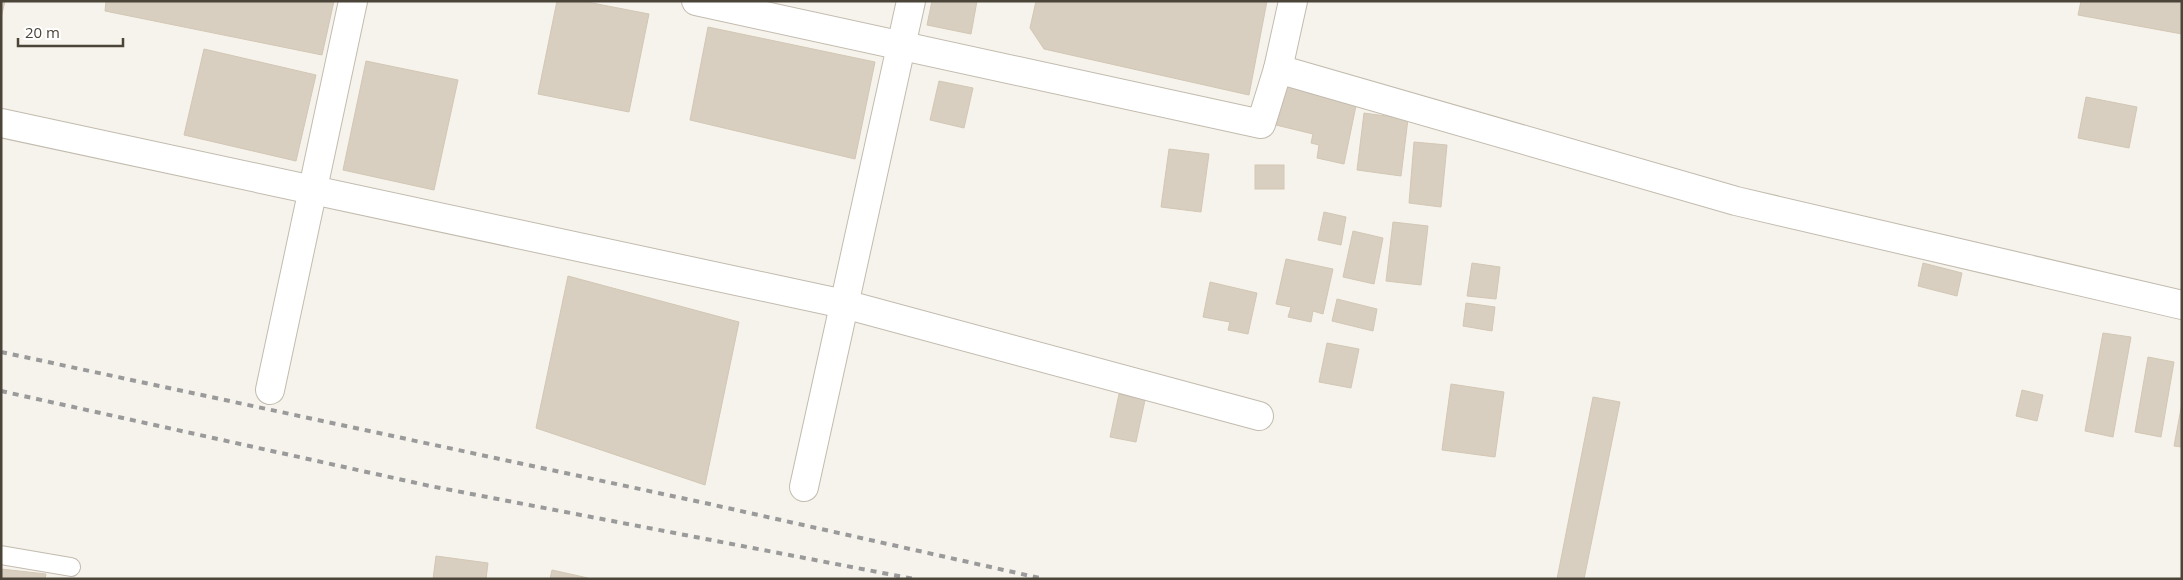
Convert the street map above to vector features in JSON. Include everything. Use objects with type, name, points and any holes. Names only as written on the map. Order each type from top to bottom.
[{"type":"street","points":[[270,390],[353,1]]},
{"type":"street","points":[[696,1],[1261,124],[1278,69],[1293,1]]},
{"type":"street","points":[[804,488],[911,1]]},
{"type":"street","points":[[1278,69],[1736,201],[2182,305]]},
{"type":"street","points":[[1,123],[312,188],[844,304],[1259,416]]},
{"type":"lane","points":[[1,555],[71,567]]},
{"type":"building","points":[[1,1],[5,1],[1,18]]},
{"type":"building","points":[[106,1],[334,1],[322,55],[105,11]]},
{"type":"building","points":[[557,1],[582,1],[649,14],[629,112],[538,94]]},
{"type":"building","points":[[932,1],[977,1],[971,34],[927,25]]},
{"type":"building","points":[[1036,1],[1267,1],[1249,95],[1044,49],[1030,28]]},
{"type":"building","points":[[2081,1],[2182,1],[2182,34],[2078,15]]},
{"type":"building","points":[[708,27],[875,62],[855,159],[690,120]]},
{"type":"building","points":[[204,49],[316,75],[296,161],[184,135]]},
{"type":"building","points":[[366,61],[458,80],[434,190],[343,170]]},
{"type":"building","points":[[1285,80],[1358,96],[1344,164],[1317,158],[1319,145],[1311,143],[1313,134],[1276,125]]},
{"type":"building","points":[[939,81],[973,88],[964,128],[930,120]]},
{"type":"building","points":[[2086,97],[2137,107],[2129,148],[2078,138]]},
{"type":"building","points":[[1364,113],[1408,119],[1401,176],[1357,170]]},
{"type":"building","points":[[1414,142],[1447,145],[1441,207],[1409,203]]},
{"type":"building","points":[[1169,149],[1209,154],[1201,212],[1161,207]]},
{"type":"building","points":[[1255,165],[1284,165],[1284,189],[1255,189]]},
{"type":"building","points":[[1324,212],[1346,217],[1341,245],[1318,240]]},
{"type":"building","points":[[1393,222],[1428,226],[1421,285],[1386,281]]},
{"type":"building","points":[[1353,231],[1383,238],[1374,284],[1343,277]]},
{"type":"building","points":[[1286,259],[1333,269],[1323,314],[1313,311],[1311,322],[1288,317],[1291,307],[1276,304]]},
{"type":"building","points":[[1472,263],[1500,267],[1496,299],[1467,296]]},
{"type":"building","points":[[1923,263],[1962,273],[1957,296],[1918,286]]},
{"type":"building","points":[[568,276],[739,322],[705,485],[536,428]]},
{"type":"building","points":[[1210,282],[1257,293],[1248,334],[1228,330],[1230,322],[1203,317]]},
{"type":"building","points":[[1337,299],[1377,309],[1373,331],[1332,321]]},
{"type":"building","points":[[1466,303],[1495,307],[1492,331],[1463,326]]},
{"type":"building","points":[[2103,333],[2131,337],[2113,437],[2085,431]]},
{"type":"building","points":[[1327,343],[1359,349],[1351,388],[1319,382]]},
{"type":"building","points":[[2148,357],[2174,362],[2161,437],[2135,432]]},
{"type":"building","points":[[1451,384],[1504,392],[1495,457],[1442,450]]},
{"type":"building","points":[[2022,390],[2043,395],[2037,421],[2016,416]]},
{"type":"building","points":[[1119,394],[1145,400],[1136,442],[1110,437]]},
{"type":"building","points":[[1593,397],[1620,402],[1584,579],[1557,579]]},
{"type":"building","points":[[2182,403],[2182,447],[2174,446]]},
{"type":"building","points":[[436,556],[488,563],[486,579],[433,579]]},
{"type":"building","points":[[1,569],[46,574],[45,579],[1,579]]},
{"type":"building","points":[[552,570],[588,578],[588,579],[550,579]]},
{"type":"railway","points":[[1,352],[705,503],[1044,579]]},
{"type":"railway","points":[[1,391],[430,486],[914,579]]}]
